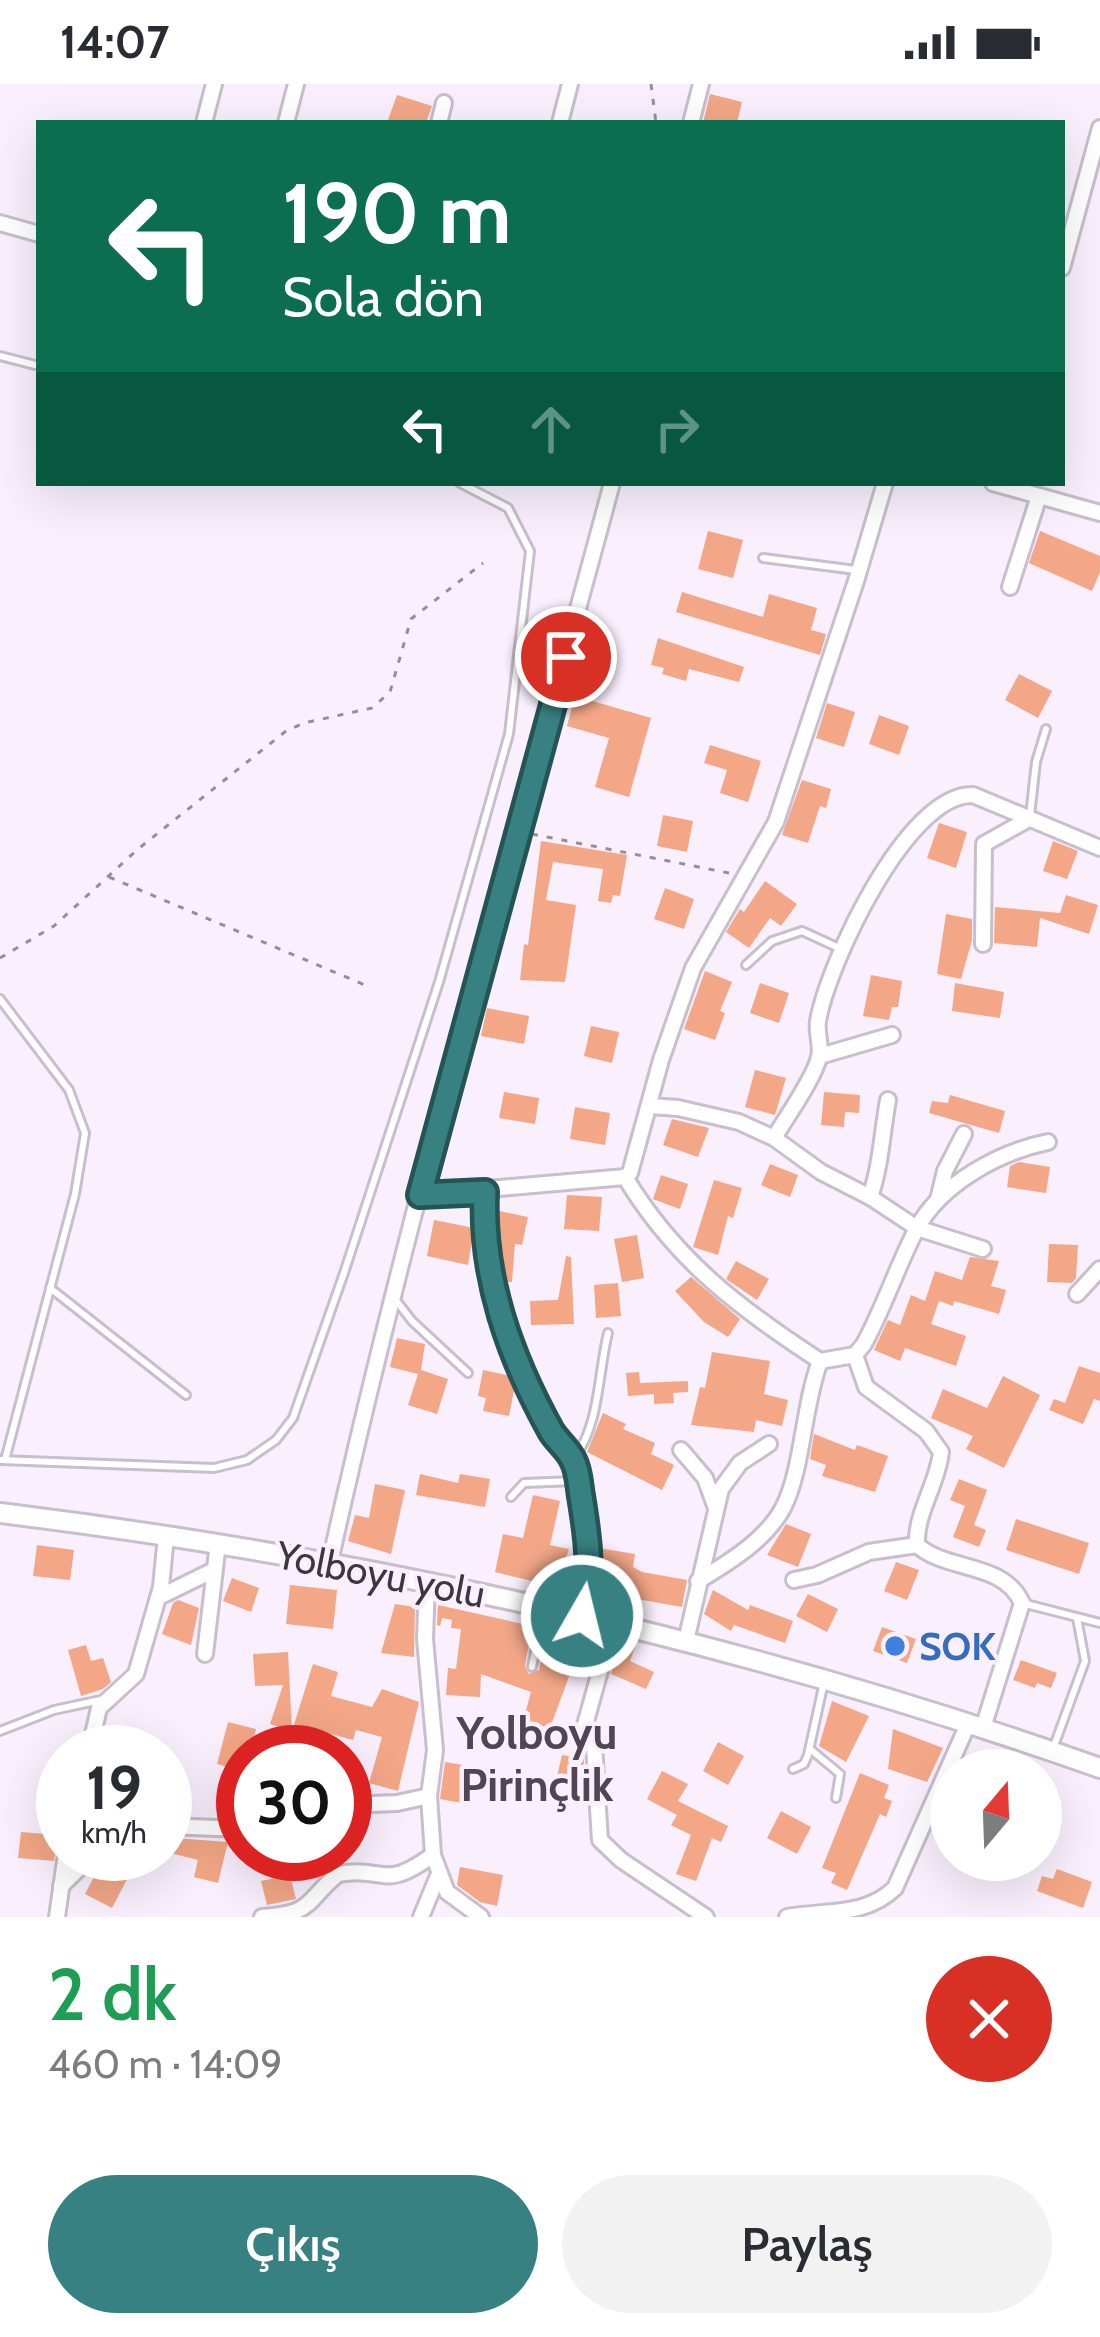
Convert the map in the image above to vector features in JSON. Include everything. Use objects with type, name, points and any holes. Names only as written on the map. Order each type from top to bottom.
[{"type":"main road","name":"Yolboyu yolu","points":[[0,1513],[331,1562],[544,1607],[825,1679],[1046,1749]]},
{"type":"main road","name":"Yolboyu yolu","points":[[1062,1755],[1100,1768]]},
{"type":"street","points":[[205,120],[214,84]]},
{"type":"street","points":[[287,120],[296,84]]},
{"type":"street","points":[[561,120],[570,84]]},
{"type":"street","points":[[692,120],[701,84]]},
{"type":"street","points":[[440,120],[444,103]]},
{"type":"street","points":[[1065,257],[1100,128]]},
{"type":"street","points":[[0,223],[36,233]]},
{"type":"street","points":[[331,1562],[420,1195],[611,486]]},
{"type":"street","points":[[420,1195],[625,1177],[632,1168],[661,1060],[693,968],[776,821],[884,486]]},
{"type":"street","points":[[1005,486],[1100,513]]},
{"type":"street","points":[[1010,587],[1039,496]]},
{"type":"street","points":[[774,1138],[820,1057],[818,1018],[858,909],[899,850],[936,808],[958,795],[973,795],[1100,848]]},
{"type":"street","points":[[983,944],[983,849],[990,838],[1029,820]]},
{"type":"street","points":[[820,1057],[892,1035]]},
{"type":"street","points":[[870,1197],[880,1168],[888,1100]]},
{"type":"street","points":[[650,1106],[739,1122],[774,1138],[821,1172],[917,1228],[983,1249]]},
{"type":"street","points":[[937,1205],[945,1171],[964,1135]]},
{"type":"street","points":[[625,1177],[652,1223],[698,1271],[820,1361],[855,1354],[872,1329],[917,1228],[937,1205],[991,1161],[1048,1142]]},
{"type":"street","points":[[485,1192],[487,1267],[503,1323],[552,1434],[573,1460],[579,1481],[591,1571],[582,1616]]},
{"type":"street","points":[[1077,1294],[1100,1269]]},
{"type":"street","points":[[855,1354],[866,1387],[926,1431],[941,1452],[917,1545]]},
{"type":"street","points":[[698,1581],[729,1563],[781,1513],[820,1361]]},
{"type":"street","points":[[686,1642],[716,1508],[728,1476],[769,1444]]},
{"type":"street","points":[[681,1450],[705,1478],[716,1508]]},
{"type":"street","points":[[95,1725],[105,1699],[136,1674],[159,1597],[166,1536]]},
{"type":"street","points":[[205,1654],[218,1543]]},
{"type":"street","points":[[787,1917],[860,1910],[880,1903],[895,1888],[975,1726],[1022,1603],[1016,1588],[1000,1579],[928,1554],[917,1545],[869,1552],[794,1580]]},
{"type":"street","points":[[159,1597],[214,1570]]},
{"type":"street","points":[[427,1582],[425,1639],[435,1750],[429,1796],[433,1855],[438,1876],[457,1902],[482,1917]]},
{"type":"street","points":[[613,1624],[585,1725],[595,1745],[600,1840],[604,1848],[706,1917]]},
{"type":"street","points":[[372,1804],[429,1796]]},
{"type":"street","points":[[262,1917],[302,1910],[338,1874],[394,1879],[433,1855]]},
{"type":"street","points":[[421,1917],[438,1876]]},
{"type":"street","points":[[56,1917],[62,1881]]},
{"type":"street","points":[[61,1886],[66,1881]]},
{"type":"lane","points":[[0,356],[36,365]]},
{"type":"lane","points":[[0,999],[69,1090],[85,1133],[75,1194],[2,1460],[214,1468],[247,1460],[276,1440],[292,1418],[344,1274],[439,982],[508,734],[530,551],[508,508],[466,486]]},
{"type":"lane","points":[[763,558],[860,570]]},
{"type":"lane","points":[[1029,820],[1036,762],[1046,729]]},
{"type":"lane","points":[[746,965],[772,941],[802,931],[842,950]]},
{"type":"lane","points":[[50,1288],[186,1395]]},
{"type":"lane","points":[[395,1299],[468,1373]]},
{"type":"lane","points":[[573,1460],[594,1415],[597,1375],[608,1333]]},
{"type":"lane","points":[[512,1496],[524,1483],[579,1481]]},
{"type":"lane","points":[[1022,1603],[1100,1623]]},
{"type":"lane","points":[[532,1666],[544,1607]]},
{"type":"lane","points":[[1053,1749],[1085,1661],[1077,1618]]},
{"type":"lane","points":[[793,1769],[804,1764],[810,1749],[825,1679]]},
{"type":"lane","points":[[0,1731],[54,1710],[105,1699]]},
{"type":"lane","points":[[810,1749],[840,1774],[836,1798]]},
{"type":"path","points":[[651,84],[656,120]]},
{"type":"path","points":[[0,958],[54,926],[107,876],[286,731],[372,708],[390,692],[411,619],[483,563]]},
{"type":"path","points":[[519,831],[673,859],[745,878]]},
{"type":"path","points":[[107,876],[365,985]]},
{"type":"building","points":[[710,94],[742,102],[738,120],[704,120]]},
{"type":"building","points":[[397,95],[432,106],[427,120],[388,120]]},
{"type":"building","points":[[708,531],[743,540],[733,578],[698,569]]},
{"type":"building","points":[[1040,531],[1100,556],[1092,591],[1029,563]]},
{"type":"building","points":[[682,592],[763,617],[769,594],[817,608],[811,630],[826,634],[820,655],[676,612]]},
{"type":"building","points":[[658,638],[744,667],[739,682],[689,669],[686,681],[662,674],[664,668],[651,665]]},
{"type":"building","points":[[1019,674],[1052,691],[1038,718],[1005,700]]},
{"type":"building","points":[[575,696],[651,718],[629,797],[595,787],[609,738],[567,726]]},
{"type":"building","points":[[827,703],[855,712],[844,747],[816,738]]},
{"type":"building","points":[[879,715],[909,726],[899,755],[869,744]]},
{"type":"building","points":[[710,745],[761,761],[748,802],[720,793],[727,770],[704,763]]},
{"type":"building","points":[[802,780],[831,789],[808,843],[782,835]]},
{"type":"building","points":[[663,815],[693,821],[687,852],[657,846]]},
{"type":"building","points":[[939,823],[967,832],[956,868],[927,858]]},
{"type":"building","points":[[541,841],[627,855],[620,896],[613,895],[611,903],[598,901],[603,869],[553,862],[546,900],[576,905],[565,982],[520,980]]},
{"type":"building","points":[[1053,841],[1078,851],[1067,879],[1043,871]]},
{"type":"building","points":[[765,881],[797,904],[781,926],[770,918],[749,948],[726,932]]},
{"type":"building","points":[[665,888],[694,899],[684,929],[654,919]]},
{"type":"building","points":[[1066,895],[1098,905],[1089,934],[1040,918],[1037,947],[994,943],[995,907],[1060,913]]},
{"type":"building","points":[[946,914],[972,919],[972,940],[961,979],[937,974]]},
{"type":"building","points":[[705,971],[732,982],[715,1040],[684,1029]]},
{"type":"building","points":[[871,975],[902,981],[898,1007],[892,1007],[889,1020],[863,1016]]},
{"type":"building","points":[[760,983],[789,993],[779,1023],[750,1013]]},
{"type":"building","points":[[955,983],[1004,992],[1000,1018],[952,1011]]},
{"type":"building","points":[[487,1008],[529,1016],[524,1044],[481,1036]]},
{"type":"building","points":[[591,1026],[619,1032],[612,1063],[584,1056]]},
{"type":"building","points":[[755,1070],[786,1078],[775,1115],[745,1107]]},
{"type":"building","points":[[504,1092],[539,1098],[535,1124],[499,1118]]},
{"type":"building","points":[[824,1092],[860,1095],[859,1113],[845,1112],[844,1127],[821,1125]]},
{"type":"building","points":[[950,1095],[1005,1111],[999,1133],[929,1113],[932,1101],[948,1103]]},
{"type":"building","points":[[575,1107],[610,1113],[605,1145],[570,1139]]},
{"type":"building","points":[[672,1119],[709,1128],[698,1157],[663,1145]]},
{"type":"building","points":[[1019,1162],[1050,1167],[1046,1193],[1007,1187],[1010,1166]]},
{"type":"building","points":[[770,1164],[798,1175],[790,1197],[761,1185]]},
{"type":"building","points":[[661,1175],[688,1184],[680,1209],[653,1199]]},
{"type":"building","points":[[714,1180],[742,1188],[733,1218],[728,1216],[718,1255],[693,1247]]},
{"type":"building","points":[[567,1195],[602,1197],[599,1231],[564,1229]]},
{"type":"building","points":[[499,1211],[528,1217],[522,1245],[515,1244],[512,1282],[504,1282],[496,1223]]},
{"type":"building","points":[[434,1220],[474,1228],[468,1265],[427,1256]]},
{"type":"building","points":[[637,1235],[644,1278],[622,1282],[614,1239]]},
{"type":"building","points":[[1049,1244],[1078,1245],[1072,1283],[1047,1282]]},
{"type":"building","points":[[566,1256],[571,1257],[574,1324],[531,1325],[530,1301],[558,1300]]},
{"type":"building","points":[[970,1257],[999,1261],[991,1286],[1006,1290],[999,1314],[939,1301],[931,1324],[966,1336],[956,1366],[905,1348],[900,1361],[874,1350],[888,1320],[900,1325],[911,1295],[925,1301],[935,1271],[962,1280]]},
{"type":"building","points":[[736,1261],[769,1279],[757,1300],[726,1279]]},
{"type":"building","points":[[691,1277],[740,1319],[728,1337],[704,1322],[675,1291]]},
{"type":"building","points":[[618,1283],[621,1316],[596,1318],[594,1285]]},
{"type":"building","points":[[397,1338],[425,1344],[421,1370],[448,1379],[437,1414],[408,1405],[418,1374],[390,1367]]},
{"type":"building","points":[[712,1352],[770,1361],[764,1394],[788,1400],[782,1426],[756,1420],[754,1432],[691,1425]]},
{"type":"building","points":[[1079,1366],[1100,1373],[1100,1401],[1094,1399],[1083,1424],[1049,1410],[1054,1399],[1065,1403]]},
{"type":"building","points":[[483,1370],[511,1376],[515,1385],[509,1416],[483,1411],[486,1398],[478,1396]]},
{"type":"building","points":[[639,1372],[640,1383],[688,1381],[688,1392],[673,1393],[674,1403],[654,1404],[654,1394],[628,1396],[626,1373]]},
{"type":"building","points":[[1003,1376],[1040,1395],[1004,1468],[966,1449],[973,1436],[931,1418],[943,1389],[987,1408]]},
{"type":"building","points":[[603,1413],[626,1424],[623,1429],[655,1443],[651,1454],[674,1465],[662,1490],[587,1452]]},
{"type":"building","points":[[814,1434],[855,1450],[857,1445],[888,1456],[875,1492],[822,1476],[826,1465],[810,1459]]},
{"type":"building","points":[[420,1474],[458,1483],[460,1474],[490,1479],[485,1507],[416,1495]]},
{"type":"building","points":[[959,1479],[987,1490],[974,1525],[986,1530],[979,1547],[953,1537],[965,1506],[950,1500]]},
{"type":"building","points":[[375,1484],[405,1490],[391,1554],[348,1541],[355,1515],[369,1518]]},
{"type":"building","points":[[533,1495],[560,1501],[550,1545],[569,1549],[564,1563],[571,1569],[564,1589],[495,1572],[503,1534],[523,1538]]},
{"type":"building","points":[[1016,1519],[1089,1543],[1079,1574],[1006,1550]]},
{"type":"building","points":[[786,1524],[811,1534],[798,1567],[767,1555]]},
{"type":"building","points":[[37,1545],[74,1550],[70,1580],[33,1576]]},
{"type":"building","points":[[599,1548],[635,1554],[633,1567],[642,1572],[687,1580],[682,1607],[597,1592]]},
{"type":"building","points":[[896,1562],[919,1570],[907,1600],[884,1591]]},
{"type":"building","points":[[232,1578],[259,1588],[251,1612],[223,1601]]},
{"type":"building","points":[[290,1585],[337,1590],[333,1629],[286,1624]]},
{"type":"building","points":[[713,1590],[748,1610],[750,1605],[793,1621],[785,1643],[734,1625],[731,1631],[704,1614]]},
{"type":"building","points":[[808,1594],[838,1609],[827,1632],[796,1616]]},
{"type":"building","points":[[178,1600],[199,1608],[191,1645],[162,1634]]},
{"type":"building","points":[[395,1604],[415,1607],[414,1657],[381,1653]]},
{"type":"building","points":[[438,1605],[532,1626],[525,1666],[529,1674],[539,1670],[547,1630],[596,1642],[589,1667],[574,1663],[550,1728],[523,1721],[531,1692],[481,1674],[480,1697],[446,1695],[448,1668],[456,1669],[461,1629],[451,1628],[452,1620],[442,1618],[437,1625]]},
{"type":"building","points":[[882,1627],[916,1639],[907,1663],[873,1651]]},
{"type":"building","points":[[620,1641],[635,1647],[630,1661],[654,1672],[646,1689],[611,1674]]},
{"type":"building","points":[[86,1645],[91,1661],[103,1658],[111,1682],[81,1696],[68,1650]]},
{"type":"building","points":[[288,1652],[292,1725],[270,1724],[283,1685],[255,1686],[253,1654]]},
{"type":"building","points":[[1021,1660],[1057,1673],[1051,1688],[1013,1680]]},
{"type":"building","points":[[313,1664],[338,1672],[331,1696],[372,1707],[382,1689],[419,1702],[398,1791],[372,1784],[382,1737],[372,1734],[372,1725],[294,1725]]},
{"type":"building","points":[[832,1701],[869,1716],[846,1762],[819,1746]]},
{"type":"building","points":[[893,1729],[943,1748],[930,1749],[927,1782],[888,1769]]},
{"type":"building","points":[[718,1742],[744,1756],[728,1785],[703,1771]]},
{"type":"building","points":[[562,1755],[584,1759],[583,1791],[555,1785]]},
{"type":"building","points":[[445,1762],[474,1767],[467,1804],[440,1799]]},
{"type":"building","points":[[662,1771],[688,1784],[678,1801],[728,1826],[721,1842],[712,1838],[696,1881],[676,1874],[691,1835],[671,1825],[677,1815],[647,1799]]},
{"type":"building","points":[[860,1773],[889,1785],[884,1798],[892,1801],[886,1817],[880,1814],[847,1890],[831,1883],[836,1873],[822,1868]]},
{"type":"building","points":[[781,1811],[811,1827],[797,1854],[767,1838]]},
{"type":"building","points":[[21,1832],[36,1833],[36,1860],[18,1858]]},
{"type":"building","points":[[192,1839],[216,1841],[218,1883],[194,1877],[198,1860],[192,1858]]},
{"type":"building","points":[[460,1867],[503,1875],[497,1906],[480,1902],[457,1885]]},
{"type":"building","points":[[1062,1871],[1092,1882],[1083,1908],[1037,1891],[1040,1881],[1062,1881]]},
{"type":"building","points":[[92,1881],[126,1881],[112,1908],[85,1894]]},
{"type":"building","points":[[261,1881],[292,1881],[296,1899],[267,1905]]},
{"type":"place","name":"SOK","points":[[895,1646]]},
{"type":"district","name":"Yolboyu Pirinçlik","points":[[537,1759]]},
{"type":"route","points":[[566,657],[420,1195],[485,1192],[487,1267],[503,1323],[552,1434],[573,1460],[578,1476],[591,1571],[582,1616]]}]
